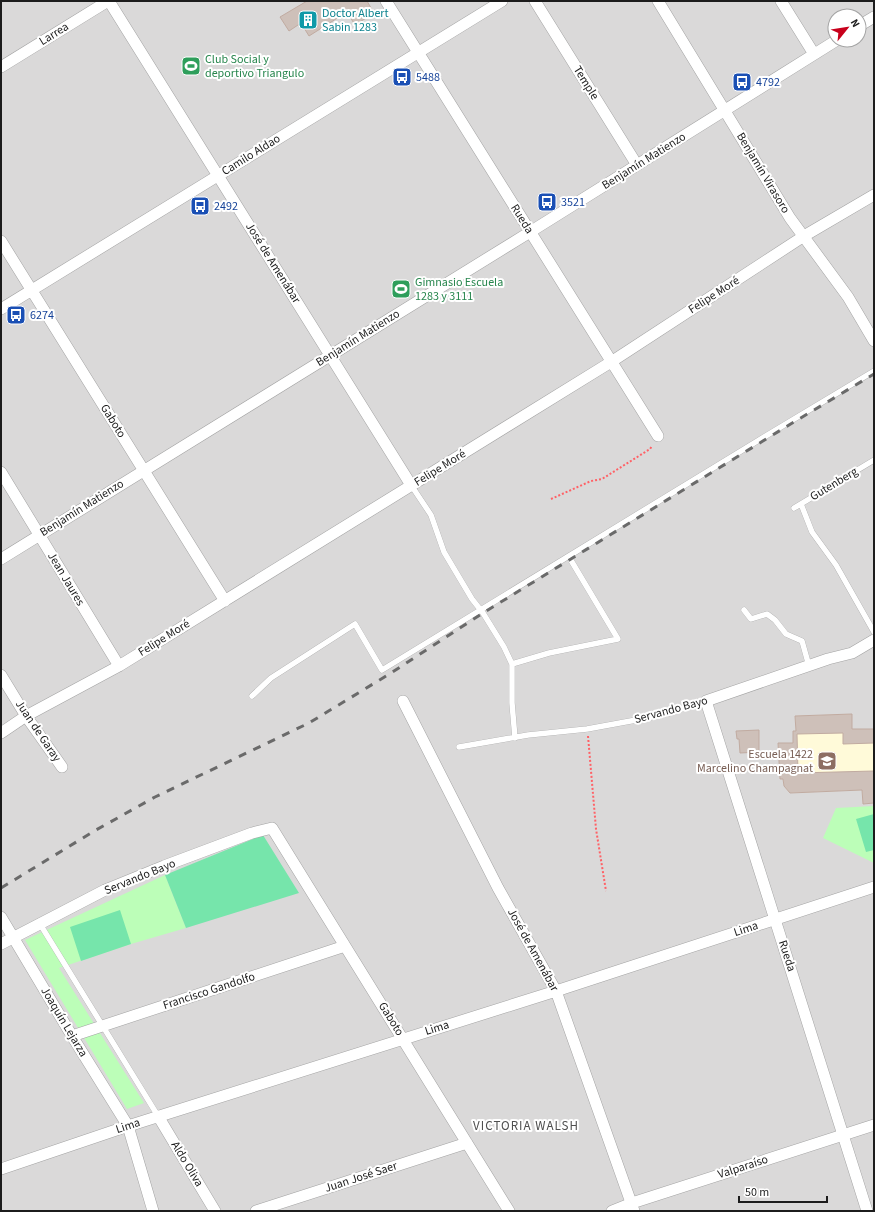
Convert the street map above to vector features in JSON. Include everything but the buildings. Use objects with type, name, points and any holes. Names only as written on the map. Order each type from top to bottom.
[{"type":"street","name":"Larrea","points":[[1,67],[109,1]]},
{"type":"street","name":"José de Amenábar","points":[[109,1],[411,485]]},
{"type":"street","name":"Rueda","points":[[386,1],[658,436]]},
{"type":"street","name":"Camilo Aldao","points":[[1,309],[502,1]]},
{"type":"street","name":"Temple","points":[[535,1],[637,165]]},
{"type":"street","name":"Benjamín Virasoro","points":[[658,1],[790,218],[848,297],[874,341]]},
{"type":"street","points":[[781,1],[814,54]]},
{"type":"street","name":"Benjamín Matienzo","points":[[1,559],[530,232],[827,46]]},
{"type":"street","name":"Felipe Moré","points":[[1,733],[26,716],[119,666],[225,601],[611,362],[804,236],[874,195]]},
{"type":"street","name":"Gaboto","points":[[1,241],[225,601]]},
{"type":"street","name":"Jean Jaures","points":[[1,472],[119,666]]},
{"type":"street","name":"Servando Bayo","points":[[706,701],[852,653],[874,640]]},
{"type":"street","name":"Juan de Garay","points":[[1,675],[26,716],[62,767]]},
{"type":"street","name":"José de Amenábar","points":[[403,701],[498,888],[556,991],[633,1207]]},
{"type":"street","name":"Rueda","points":[[706,701],[867,1211]]},
{"type":"street","name":"Gaboto","points":[[272,828],[509,1211]]},
{"type":"street","name":"Servando Bayo","points":[[1,944],[105,890],[252,833],[272,828]]},
{"type":"street","name":"Lima","points":[[1,1169],[158,1116],[556,991],[874,887]]},
{"type":"street","name":"Joaquín Lejarza","points":[[1,917],[128,1126]]},
{"type":"street","name":"Francisco Gandolfo","points":[[72,1036],[345,946]]},
{"type":"street","name":"Aldo Oliva","points":[[158,1116],[215,1211]]},
{"type":"street","name":"Valparaíso","points":[[612,1211],[633,1207],[874,1125]]},
{"type":"street","points":[[128,1126],[153,1211]]},
{"type":"street","name":"Juan José Saer","points":[[256,1211],[467,1143]]},
{"type":"lane","points":[[252,696],[271,678],[355,624],[382,670],[874,371]]},
{"type":"lane","name":"Gutenberg","points":[[794,508],[874,460]]},
{"type":"lane","points":[[411,485],[430,515],[444,552],[504,647],[512,664],[512,703],[515,738]]},
{"type":"lane","points":[[801,504],[812,532],[836,566],[874,632]]},
{"type":"lane","points":[[512,664],[549,653],[618,639],[569,557]]},
{"type":"lane","points":[[744,610],[751,619],[767,614],[786,634],[802,641],[809,666]]},
{"type":"lane","name":"Servando Bayo","points":[[459,747],[587,729],[662,715],[706,701]]},
{"type":"lane","points":[[40,924],[158,1116]]},
{"type":"path","points":[[551,499],[591,481],[602,479],[650,449],[658,436]]},
{"type":"path","points":[[587,729],[596,829],[606,891]]},
{"type":"shaded area","points":[[1,1],[874,1],[874,1211],[1,1211]]},
{"type":"shaded area","name":"Escuela 1422 Marcelino Champagnat","points":[[852,714],[852,729],[874,729],[874,803],[863,804],[862,790],[790,793],[784,786],[783,779],[780,779],[778,743],[793,743],[793,731],[796,731],[795,716]]},
{"type":"green space","points":[[874,806],[874,863],[823,838],[836,808]]},
{"type":"green space","points":[[874,814],[874,850],[866,852],[856,819]]},
{"type":"green space","points":[[263,835],[299,893],[186,928],[165,875]]},
{"type":"green space","points":[[165,875],[186,928],[131,944],[59,968],[144,1103],[127,1109],[25,940]]},
{"type":"green space","points":[[120,910],[131,944],[81,961],[70,927]]},
{"type":"railway","points":[[1,888],[96,830],[155,797],[309,723],[391,673],[483,613],[874,374]]},
{"type":"place","name":"Doctor Albert Sabin 1283","points":[[308,20]]},
{"type":"place","name":"Club Social y deportivo Triangulo","points":[[191,66]]},
{"type":"place","name":"5488","points":[[402,77]]},
{"type":"place","name":"4792","points":[[742,82]]},
{"type":"place","name":"3521","points":[[547,202]]},
{"type":"place","name":"2492","points":[[200,206]]},
{"type":"place","name":"Gimnasio Escuela 1283 y 3111","points":[[401,289]]},
{"type":"place","name":"6274","points":[[16,315]]},
{"type":"place","name":"Escuela 1422 Marcelino Champagnat","points":[[827,761]]},
{"type":"district","name":"VICTORIA WALSH","points":[[526,1126]]}]
